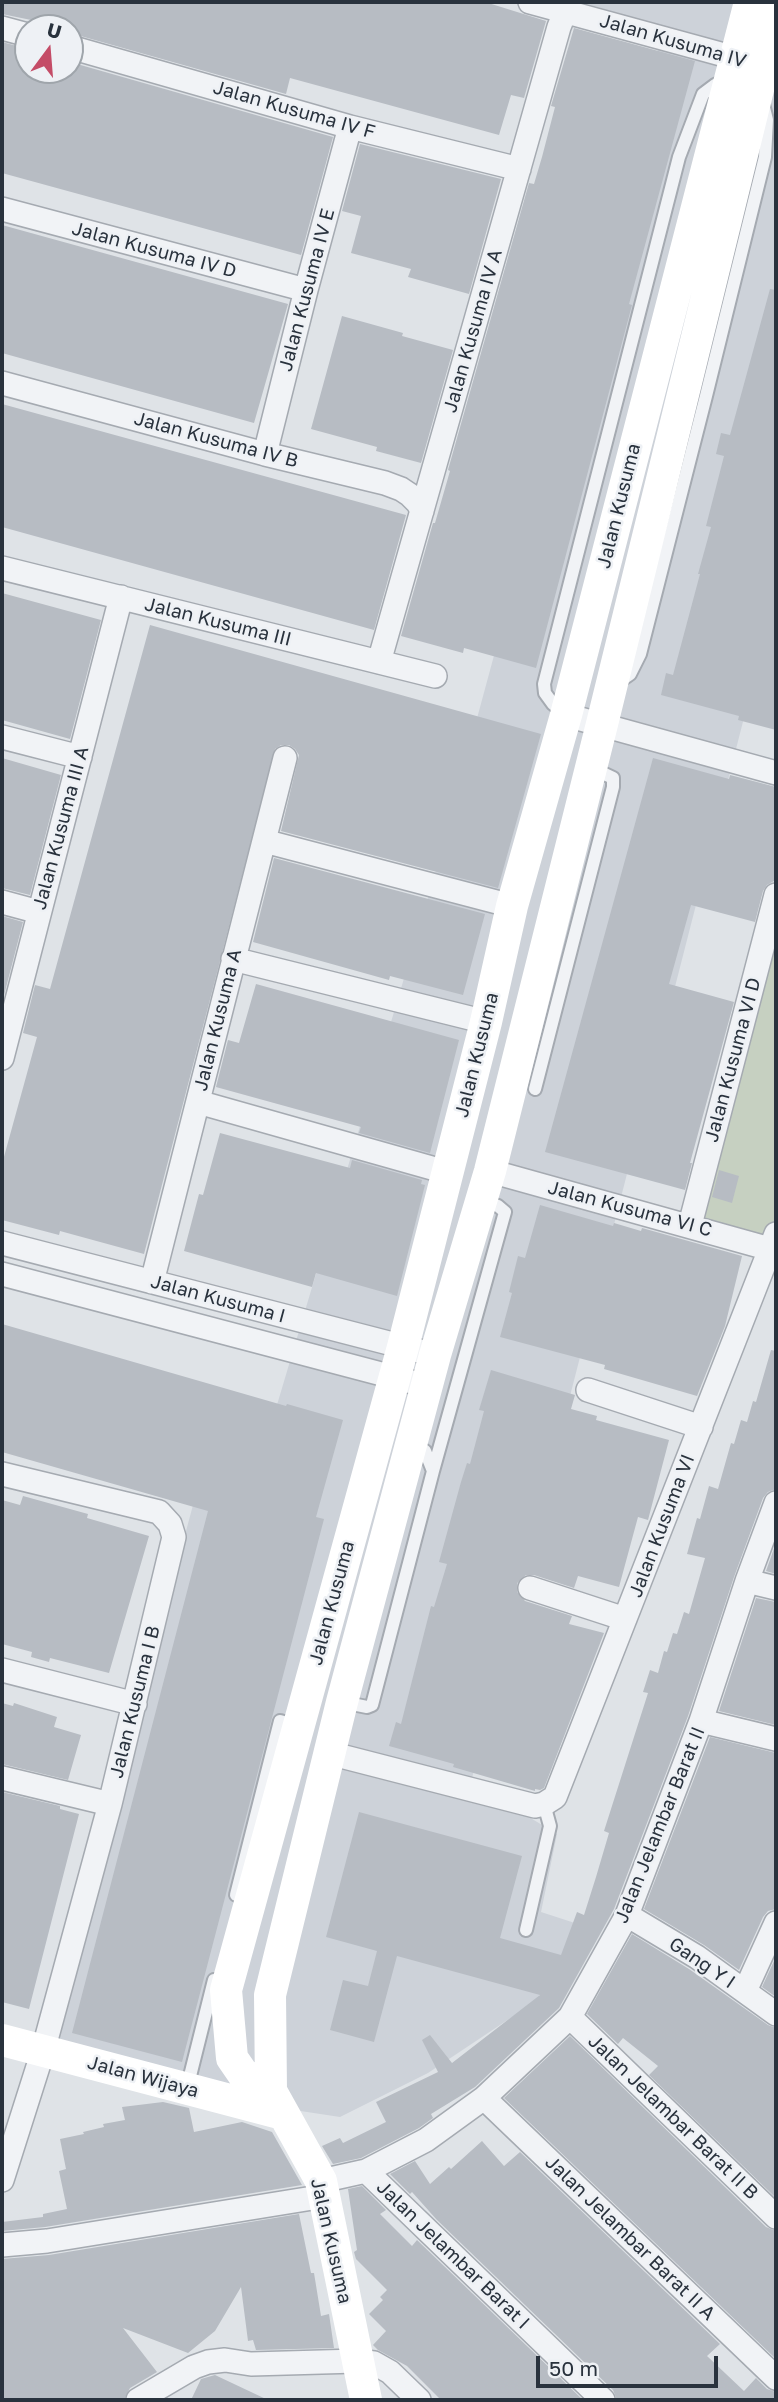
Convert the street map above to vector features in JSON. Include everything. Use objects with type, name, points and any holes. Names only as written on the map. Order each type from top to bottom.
[{"type":"street","name":"Jalan Kusuma IV","points":[[530,2],[568,7],[753,72]]},
{"type":"street","name":"Jalan Kusuma","points":[[277,2102],[270,1995],[329,1753],[435,1355],[485,1186],[611,688],[695,393],[753,72],[750,2]]},
{"type":"street","name":"Jalan Kusuma IV A","points":[[379,662],[559,27],[568,7]]},
{"type":"street","name":"Jalan Kusuma","points":[[366,2400],[323,2189],[277,2102],[243,2074],[232,2058],[226,1990],[403,1347],[486,1022],[512,906],[566,715],[639,371],[776,16]]},
{"type":"street","name":"Jalan Kusuma IV F","points":[[84,51],[350,127],[519,169]]},
{"type":"street","name":"Jalan Kusuma IV E","points":[[265,454],[350,127]]},
{"type":"street","name":"Jalan Kusuma IV D","points":[[2,209],[306,290]]},
{"type":"street","name":"Jalan Kusuma IV B","points":[[2,383],[265,454],[384,482],[411,495],[422,511]]},
{"type":"street","name":"Jalan Kusuma III","points":[[2,568],[435,676]]},
{"type":"street","name":"Jalan Kusuma III A","points":[[2,1055],[121,597]]},
{"type":"street","points":[[566,715],[776,773]]},
{"type":"street","points":[[2,737],[80,757]]},
{"type":"street","name":"Jalan Kusuma A","points":[[152,1282],[285,758]]},
{"type":"street","points":[[264,841],[512,906]]},
{"type":"street","name":"Jalan Kusuma VI D","points":[[690,1225],[776,895]]},
{"type":"street","points":[[2,902],[39,912]]},
{"type":"street","points":[[233,959],[486,1022]]},
{"type":"street","points":[[198,1102],[446,1172]]},
{"type":"street","name":"Jalan Kusuma VI C","points":[[485,1186],[773,1241]]},
{"type":"street","name":"Jalan Kusuma VI","points":[[539,1805],[555,1797],[560,1788],[773,1241]]},
{"type":"street","name":"Jalan Kusuma I","points":[[2,1243],[435,1355]]},
{"type":"street","name":"Jalan Kusuma I","points":[[2,1275],[427,1386]]},
{"type":"street","points":[[588,1390],[701,1427]]},
{"type":"street","name":"Jalan Kusuma I B","points":[[2,1474],[159,1512],[170,1524],[174,1537],[110,1804],[43,2051],[2,2180]]},
{"type":"street","name":"Jalan Jelambar Barat II","points":[[366,2171],[426,2140],[484,2098],[570,2017],[627,1915],[701,1721],[776,1503]]},
{"type":"street","points":[[747,1581],[776,1588]]},
{"type":"street","points":[[530,1588],[625,1619]]},
{"type":"street","points":[[2,1670],[135,1704]]},
{"type":"street","points":[[701,1721],[776,1739]]},
{"type":"street","points":[[329,1753],[539,1805]]},
{"type":"street","points":[[2,1778],[110,1804]]},
{"type":"street","name":"Gang Y I","points":[[627,1915],[696,1957],[776,2014]]},
{"type":"street","points":[[745,1991],[776,1923]]},
{"type":"street","name":"Jalan Jelambar Barat II B","points":[[570,2017],[776,2217]]},
{"type":"street","name":"Jalan Wijaya","points":[[2,2040],[187,2089],[277,2102]]},
{"type":"street","name":"Jalan Jelambar Barat II A","points":[[484,2098],[776,2378]]},
{"type":"street","name":"Jalan Jelambar Barat I","points":[[2,2245],[47,2241],[323,2189],[366,2171],[603,2400]]},
{"type":"street","points":[[138,2400],[194,2367],[225,2360],[251,2364],[357,2361],[374,2363],[390,2372],[419,2400]]},
{"type":"lane","points":[[535,1089],[613,787],[613,778],[591,768]]},
{"type":"lane","points":[[342,1702],[372,1706],[433,1471],[505,1212],[485,1186]]},
{"type":"lane","points":[[412,1442],[425,1451],[433,1471]]},
{"type":"lane","points":[[234,1905],[280,1721],[298,1726]]},
{"type":"lane","points":[[526,1930],[550,1826],[539,1805]]},
{"type":"lane","points":[[187,2089],[217,1970]]},
{"type":"shaded area","points":[[581,2],[775,2],[776,593],[471,1782],[557,1834],[541,1912],[581,1925],[536,2001],[428,2073],[340,2117],[248,2103],[44,2058],[196,1494],[257,1472],[433,881],[664,27]]},
{"type":"green space","points":[[776,938],[776,1241],[703,1223]]},
{"type":"building","points":[[2,2],[485,2],[546,21],[524,98],[511,95],[499,135],[290,78],[286,94],[84,37],[84,14],[14,14],[14,16],[2,14]]},
{"type":"building","points":[[574,28],[695,61],[629,304],[632,305],[536,668],[464,648],[463,653],[401,636],[450,471],[448,470],[529,183],[534,184],[542,157],[555,107],[551,106]]},
{"type":"building","points":[[2,42],[14,45],[14,84],[84,84],[84,66],[333,137],[301,255],[2,173]]},
{"type":"building","points":[[360,144],[501,179],[469,294],[408,277],[411,269],[351,253],[361,216],[342,211]]},
{"type":"building","points":[[2,225],[288,304],[254,423],[2,353]]},
{"type":"building","points":[[770,289],[776,290],[776,730],[738,720],[739,716],[661,695],[666,673],[673,675],[711,527],[706,526],[724,456],[716,454],[721,433],[730,435]]},
{"type":"building","points":[[342,316],[453,350],[421,463],[376,451],[377,447],[311,429]]},
{"type":"building","points":[[2,404],[406,515],[374,630],[2,527]]},
{"type":"building","points":[[2,593],[101,620],[70,739],[2,720]]},
{"type":"building","points":[[150,625],[541,734],[498,888],[281,831],[299,755],[289,745],[281,745],[275,749],[144,1254],[60,1231],[59,1235],[2,1220],[2,1164],[37,1037],[23,1033],[35,985],[50,989]]},
{"type":"building","points":[[2,758],[61,775],[30,895],[2,888]]},
{"type":"building","points":[[653,758],[729,779],[730,775],[776,787],[776,874],[774,881],[763,891],[755,922],[691,905],[669,984],[734,1002],[685,1190],[545,1152]]},
{"type":"building","points":[[274,858],[485,914],[463,995],[390,976],[389,980],[253,942]]},
{"type":"building","points":[[2,916],[23,922],[2,1003]]},
{"type":"building","points":[[256,984],[459,1040],[430,1153],[359,1133],[361,1127],[216,1087],[228,1040],[239,1043]]},
{"type":"building","points":[[220,1133],[350,1168],[352,1160],[422,1180],[421,1184],[425,1185],[397,1296],[316,1273],[312,1287],[184,1251],[199,1194],[203,1195]]},
{"type":"building","points":[[719,1170],[739,1176],[732,1203],[712,1197]]},
{"type":"building","points":[[540,1205],[613,1226],[614,1223],[641,1231],[642,1228],[742,1256],[725,1326],[697,1396],[604,1369],[605,1365],[500,1337],[512,1293],[509,1292],[518,1256],[525,1258]]},
{"type":"building","points":[[2,1324],[343,1420],[316,1517],[324,1519],[182,2062],[72,2033],[208,1511],[2,1452]]},
{"type":"building","points":[[771,1350],[776,1351],[776,1489],[763,1498],[688,1716],[614,1909],[559,2008],[475,2087],[431,2114],[433,2118],[419,2128],[361,2158],[333,2164],[322,2146],[340,2138],[343,2143],[386,2122],[376,2102],[438,2072],[422,2040],[430,2035],[452,2063],[540,1995],[397,1956],[374,2042],[330,2030],[343,1980],[368,1986],[377,1951],[326,1937],[359,1812],[522,1856],[500,1938],[561,1955],[577,1912],[584,1915],[596,1877],[609,1833],[604,1831],[648,1693],[643,1692],[650,1670],[658,1673],[664,1651],[667,1652],[673,1633],[677,1634],[684,1612],[689,1614],[705,1558],[687,1554],[697,1518],[700,1519],[709,1486],[718,1489],[731,1443],[734,1444],[741,1420],[747,1422],[753,1401],[756,1402]]},
{"type":"building","points":[[491,1370],[575,1395],[571,1409],[597,1416],[596,1420],[669,1440],[648,1520],[638,1517],[619,1587],[578,1576],[574,1588],[534,1575],[526,1575],[517,1583],[517,1592],[525,1601],[572,1616],[569,1624],[604,1633],[544,1788],[535,1791],[389,1746],[396,1722],[401,1724],[431,1606],[434,1607],[447,1564],[439,1562],[467,1463],[470,1464],[484,1411],[479,1410]]},
{"type":"building","points":[[23,1496],[88,1514],[87,1518],[149,1536],[109,1673],[50,1658],[49,1662],[31,1657],[32,1652],[2,1644],[2,1500],[20,1505]]},
{"type":"building","points":[[776,1543],[776,1574],[766,1571]]},
{"type":"building","points":[[756,1598],[776,1602],[776,1725],[719,1711]]},
{"type":"building","points":[[2,1703],[13,1706],[14,1703],[57,1717],[54,1727],[81,1735],[68,1780],[2,1764]]},
{"type":"building","points":[[710,1737],[776,1753],[776,1909],[768,1911],[763,1917],[739,1970],[704,1945],[644,1909]]},
{"type":"building","points":[[2,1792],[60,1806],[60,1809],[79,1814],[29,2009],[2,2002]]},
{"type":"building","points":[[632,1934],[776,2028],[776,2198],[649,2075],[658,2066],[623,2038],[618,2044],[587,2014]]},
{"type":"building","points":[[774,1961],[776,1963],[776,1997],[762,1987]]},
{"type":"building","points":[[570,2036],[766,2227],[776,2231],[776,2359],[504,2098]]},
{"type":"building","points":[[163,2102],[189,2108],[194,2132],[242,2122],[272,2132],[302,2185],[45,2227],[2,2231],[2,2222],[43,2217],[43,2214],[67,2209],[59,2171],[66,2169],[60,2139],[84,2134],[83,2132],[104,2127],[103,2124],[125,2120],[122,2107]]},
{"type":"building","points":[[482,2141],[504,2166],[520,2152],[720,2344],[707,2356],[744,2391],[756,2378],[767,2389],[776,2392],[776,2400],[617,2400],[613,2390],[437,2220],[412,2192],[410,2194],[390,2174],[415,2161],[430,2184]]},
{"type":"building","points":[[362,2186],[386,2210],[380,2214],[412,2246],[417,2240],[583,2400],[441,2400],[407,2366],[378,2350],[373,2345],[386,2331],[369,2314],[383,2300],[380,2297],[387,2290],[356,2259],[354,2252],[357,2250],[348,2189]]},
{"type":"building","points":[[299,2214],[311,2273],[314,2273],[321,2316],[329,2314],[334,2348],[256,2350],[253,2340],[248,2341],[241,2287],[215,2331],[188,2353],[123,2328],[157,2372],[130,2388],[124,2400],[2,2400],[2,2259],[49,2255]]},
{"type":"building","points":[[215,2375],[268,2400],[191,2400],[201,2379]]}]
